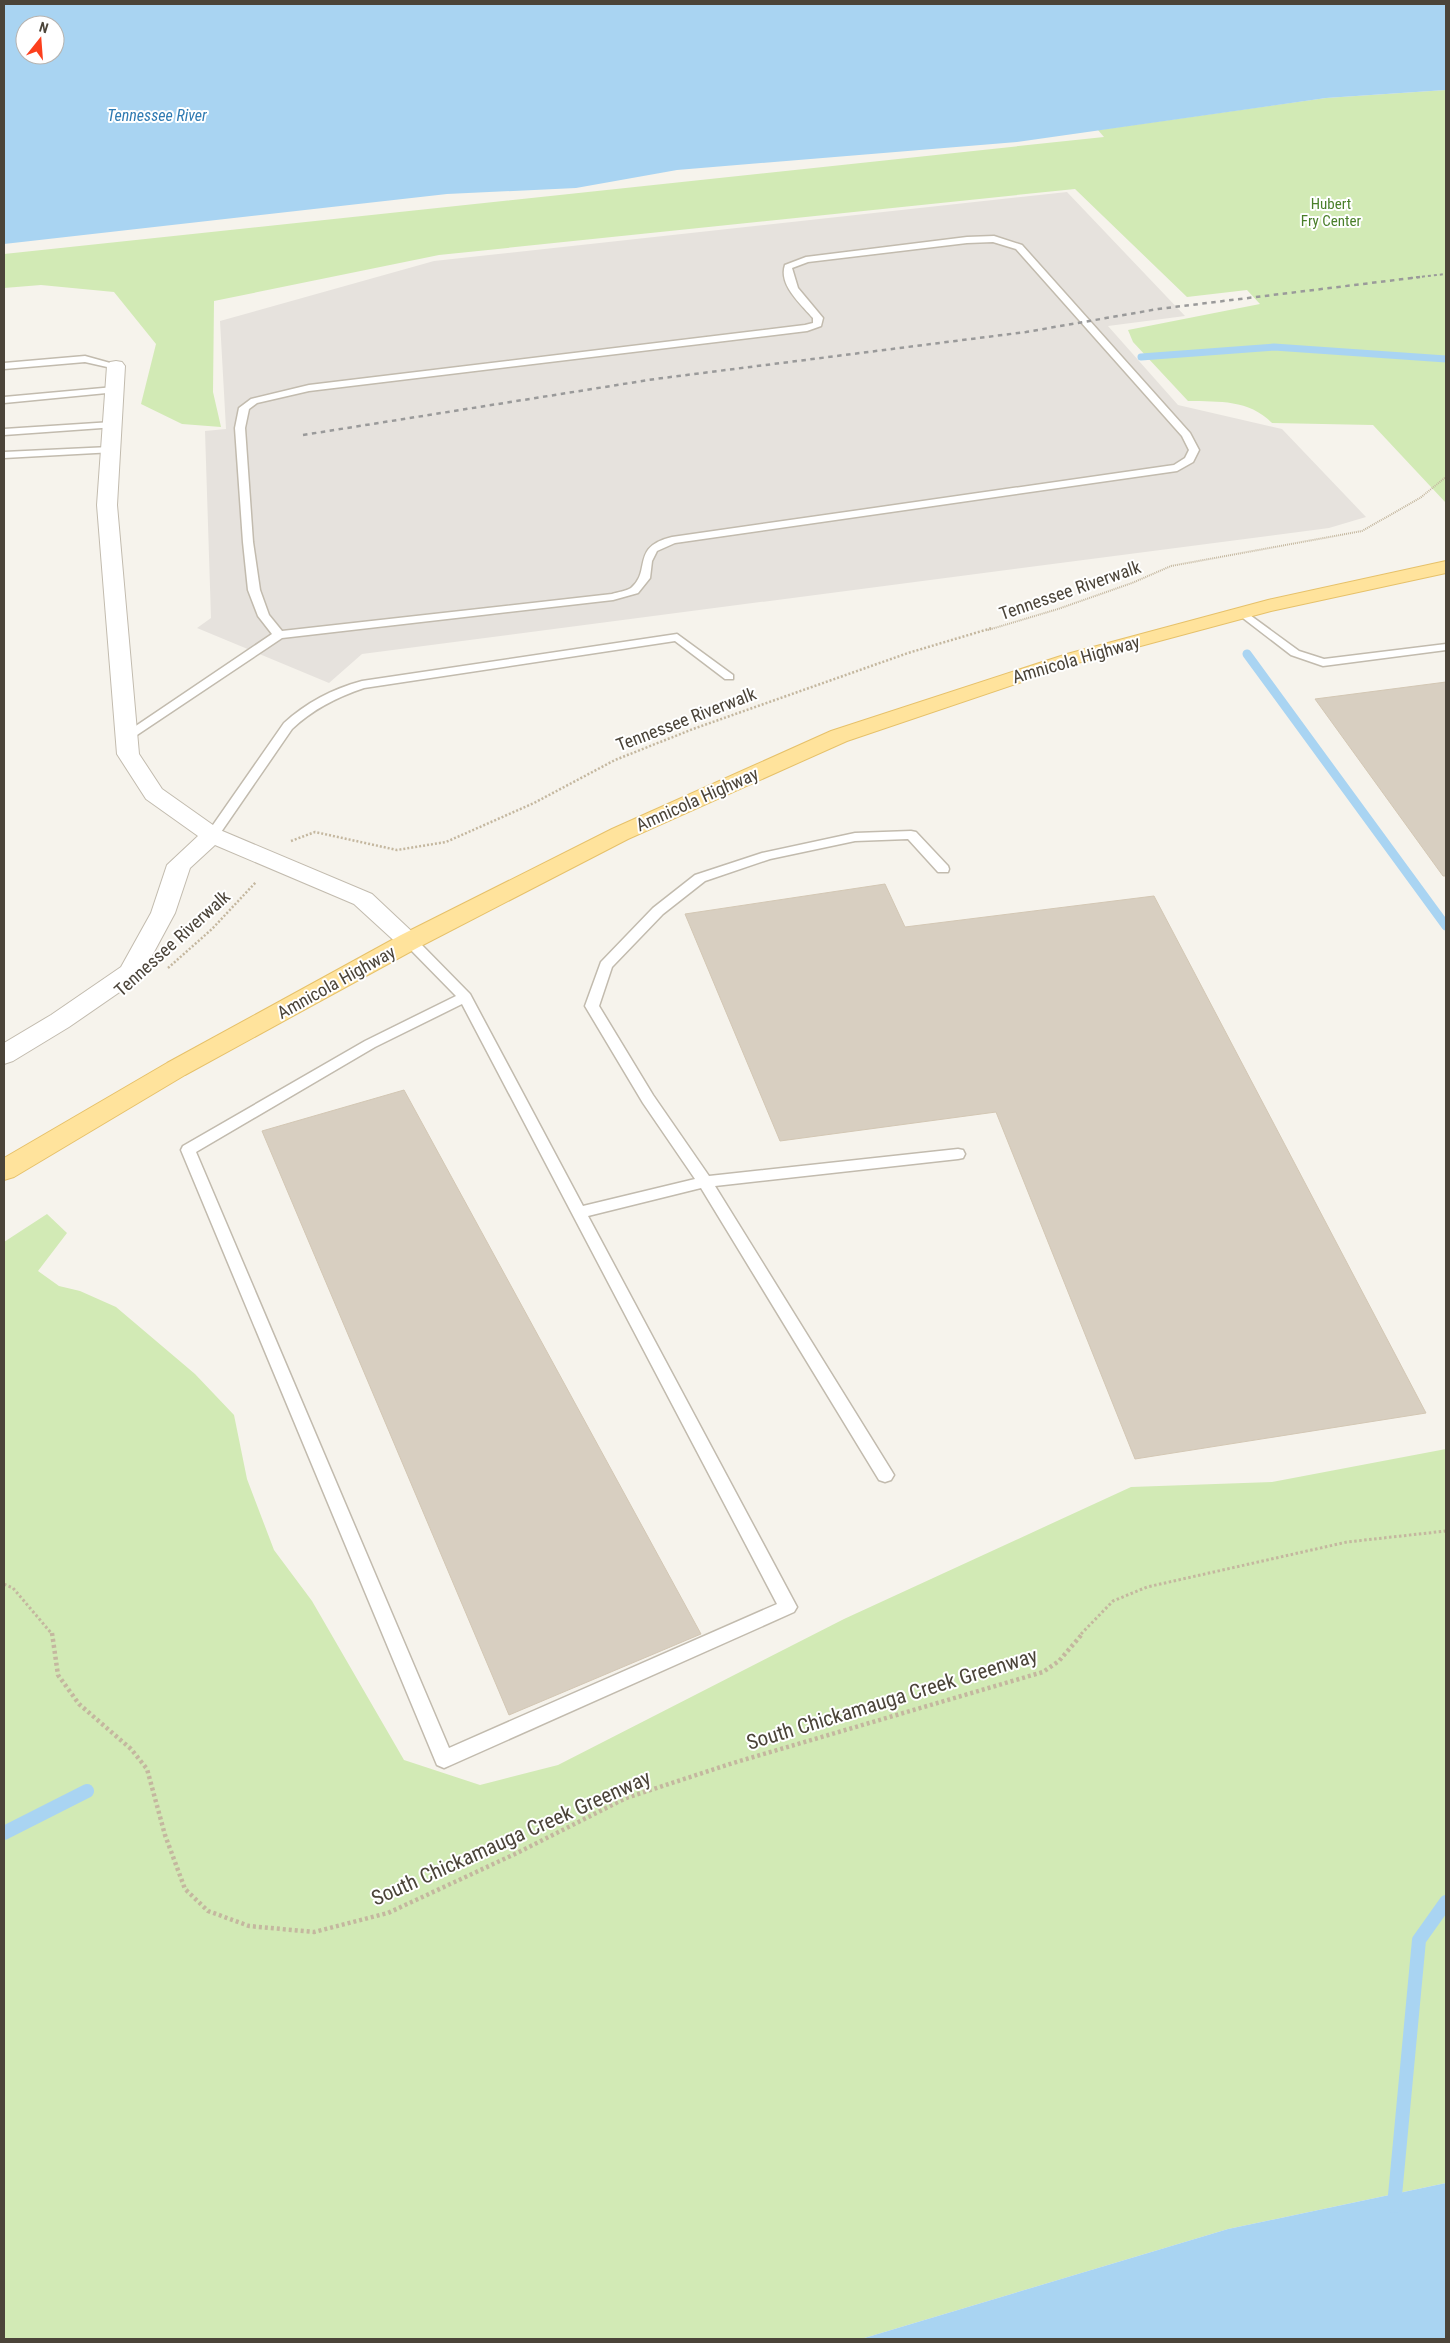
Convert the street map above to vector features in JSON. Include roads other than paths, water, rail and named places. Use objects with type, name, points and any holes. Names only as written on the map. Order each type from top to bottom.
[{"type":"main road","name":"Amnicola Highway","points":[[4,1170],[176,1069],[410,941],[620,834],[839,736],[1074,658],[1242,613],[1446,568]]},
{"type":"street","points":[[116,366],[107,505],[128,754],[154,794],[212,835],[363,899],[410,941]]},
{"type":"street","points":[[4,1055],[60,1021],[131,972],[163,913],[179,866],[212,835]]},
{"type":"lane","points":[[127,736],[279,635],[613,597],[634,591],[645,578],[647,561],[654,549],[672,540],[1177,468],[1189,460],[1194,450],[1186,436],[1018,247],[994,239],[968,240],[806,260],[788,267],[786,274],[818,318],[818,324],[807,328],[309,388],[254,401],[244,408],[240,428],[248,542],[254,590],[264,616],[279,635]]},
{"type":"lane","points":[[4,366],[86,359],[116,366]]},
{"type":"lane","points":[[4,400],[114,390]]},
{"type":"lane","points":[[4,432],[112,424]]},
{"type":"lane","points":[[4,455],[110,450]]},
{"type":"lane","points":[[1242,613],[1295,653],[1323,663],[1446,647]]},
{"type":"lane","points":[[212,835],[288,726],[313,704],[362,685],[677,637],[729,677]]},
{"type":"lane","points":[[885,1475],[705,1182],[648,1099],[592,1006],[606,965],[658,911],[700,878],[767,856],[855,837],[911,835],[943,870]]},
{"type":"lane","points":[[410,941],[465,997],[788,1607],[444,1759],[188,1150],[370,1044],[465,997]]},
{"type":"lane","points":[[580,1212],[705,1182],[958,1154]]},
{"type":"water","name":"Tennessee River","points":[[4,4],[1446,4],[1446,90],[1326,98],[1017,142],[677,170],[576,188],[447,194],[4,244]]},
{"type":"water","points":[[1446,2183],[1446,2339],[861,2339],[1228,2229]]},
{"type":"waterway","points":[[1141,357],[1274,347],[1446,359]]},
{"type":"waterway","points":[[1247,654],[1446,926]]},
{"type":"waterway","points":[[4,1833],[87,1791]]},
{"type":"waterway","points":[[1394,2206],[1419,1940],[1446,1902]]},
{"type":"railway","points":[[1410,278],[1446,274]]},
{"type":"railway","points":[[303,435],[655,379],[1026,332],[1158,309],[1420,277]]},
{"type":"park label","name":"Hubert Fry Center","points":[[1331,212]]}]
